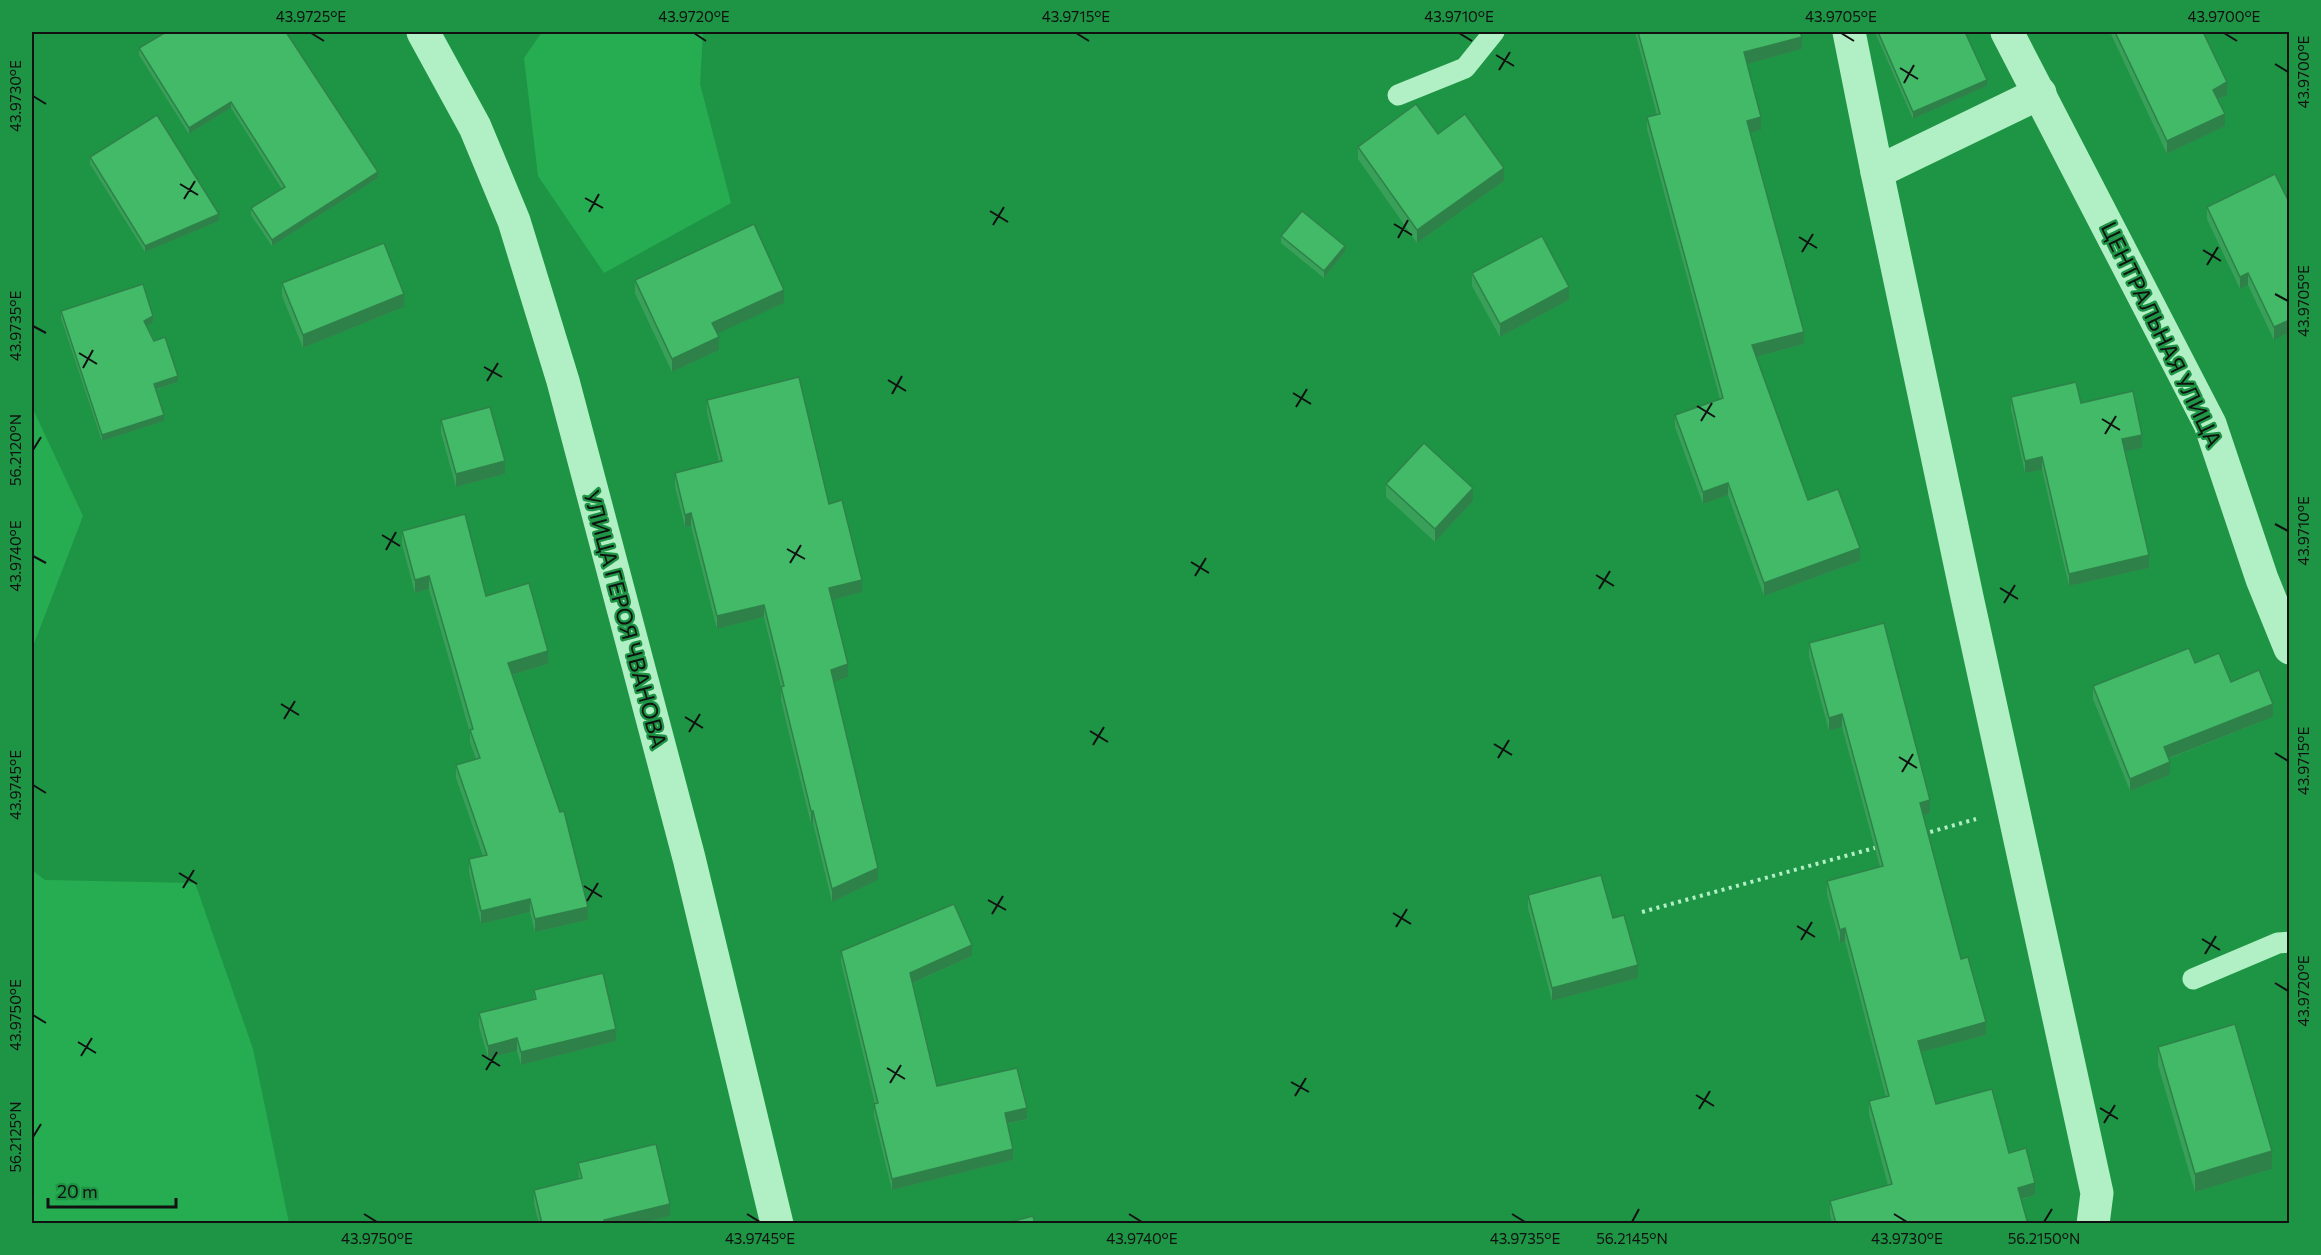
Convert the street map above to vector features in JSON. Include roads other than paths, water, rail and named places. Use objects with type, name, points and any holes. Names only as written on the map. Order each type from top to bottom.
[{"type":"street","name":"УЛИЦА ГЕРОЯ ЧВАНОВА","points":[[423,32],[476,127],[514,221],[563,381],[689,858],[777,1224]]},
{"type":"street","points":[[1849,32],[2013,809],[2097,1193],[2093,1224]]},
{"type":"street","name":"ЦЕНТРАЛЬНАЯ УЛИЦА","points":[[2007,32],[2210,424],[2262,579],[2289,648]]},
{"type":"street","points":[[1877,172],[2040,93]]},
{"type":"lane","points":[[1398,95],[1465,68],[1494,32]]},
{"type":"lane","points":[[2193,979],[2278,943],[2289,942]]}]
